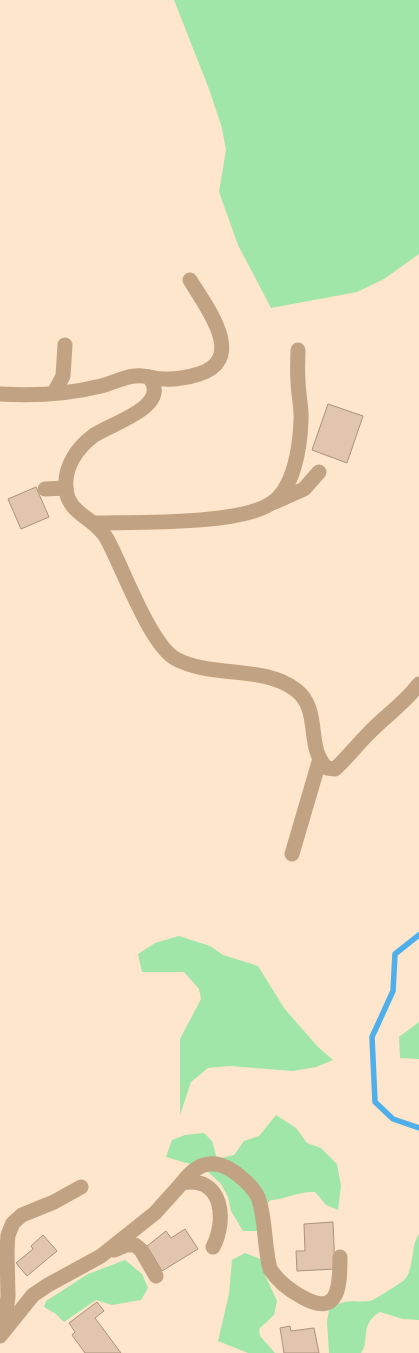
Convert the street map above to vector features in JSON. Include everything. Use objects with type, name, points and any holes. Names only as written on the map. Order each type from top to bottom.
[{"type":"street","points":[[0,394],[54,393],[101,386],[132,376],[142,375],[172,379],[206,372],[216,365],[220,357],[222,345],[220,331],[190,280]]},
{"type":"street","points":[[54,393],[63,376],[65,345]]},
{"type":"street","points":[[271,504],[289,480],[299,441],[302,420],[298,381],[298,350]]},
{"type":"street","points":[[149,377],[154,383],[155,392],[150,401],[142,410],[94,435],[84,443],[70,465],[66,488],[72,506],[81,515],[94,522],[106,537],[144,616],[171,655],[182,662],[284,682],[297,690],[304,699],[311,712],[319,762],[292,854]]},
{"type":"street","points":[[94,522],[210,518],[254,512],[304,489],[318,472]]},
{"type":"street","points":[[46,490],[66,488]]},
{"type":"street","points":[[319,762],[327,768],[335,768],[369,733],[410,696],[419,684]]},
{"type":"street","points":[[101,1256],[154,1213],[192,1171],[204,1165],[218,1164],[233,1170],[248,1183],[259,1198],[270,1269],[276,1278],[310,1302],[321,1306],[328,1303],[337,1293],[340,1279],[340,1257]]},
{"type":"street","points":[[182,1183],[199,1182],[215,1194],[219,1202],[220,1223],[218,1237],[213,1248]]},
{"type":"street","points":[[1,1334],[8,1298],[8,1236],[13,1223],[22,1215],[54,1202],[81,1187]]},
{"type":"street","points":[[1,1334],[34,1295],[54,1281],[126,1245],[135,1245],[141,1250],[156,1276]]},
{"type":"green space","points":[[174,0],[419,0],[419,254],[384,279],[357,292],[271,308],[238,245],[219,192],[226,150],[222,128],[209,89]]},
{"type":"green space","points":[[179,936],[210,946],[223,955],[258,966],[284,1008],[318,1047],[333,1060],[316,1067],[293,1071],[229,1066],[208,1068],[191,1082],[180,1115],[180,1039],[201,999],[199,989],[184,972],[142,972],[138,954],[155,943]]},
{"type":"green space","points":[[419,1022],[419,1059],[400,1058],[399,1037]]},
{"type":"green space","points":[[276,1115],[296,1128],[307,1143],[321,1148],[337,1164],[341,1186],[338,1210],[326,1205],[315,1192],[298,1194],[271,1200],[262,1208],[257,1231],[243,1231],[231,1211],[228,1197],[221,1184],[204,1168],[166,1157],[172,1140],[185,1135],[204,1133],[212,1141],[217,1159],[234,1155],[244,1141],[259,1136]]},
{"type":"green space","points":[[419,1234],[419,1320],[403,1319],[380,1312],[369,1322],[364,1349],[361,1353],[329,1353],[327,1322],[329,1310],[340,1303],[349,1301],[370,1301],[403,1281],[407,1277],[414,1245]]},
{"type":"green space","points":[[245,1253],[263,1260],[265,1275],[277,1301],[274,1315],[259,1329],[260,1336],[275,1353],[248,1353],[218,1341],[229,1294],[232,1260]]},
{"type":"green space","points":[[125,1260],[142,1274],[148,1288],[141,1300],[112,1305],[96,1300],[64,1322],[56,1314],[44,1307],[46,1301],[88,1274]]},
{"type":"building","points":[[328,404],[363,416],[347,463],[312,450]]},
{"type":"building","points":[[36,487],[49,517],[21,529],[8,499]]},
{"type":"building","points":[[333,1222],[335,1269],[297,1271],[296,1251],[305,1251],[304,1224]]},
{"type":"building","points":[[185,1229],[198,1249],[162,1271],[147,1246],[166,1231],[171,1238]]},
{"type":"building","points":[[43,1235],[57,1251],[27,1276],[16,1263],[33,1249],[31,1246]]},
{"type":"building","points":[[97,1302],[104,1311],[95,1318],[121,1353],[85,1353],[72,1335],[75,1332],[69,1323]]},
{"type":"building","points":[[290,1326],[291,1331],[314,1328],[319,1353],[284,1353],[280,1328]]},
{"type":"waterway","points":[[419,935],[395,954],[393,991],[372,1037],[375,1102],[393,1119],[419,1128]]}]
